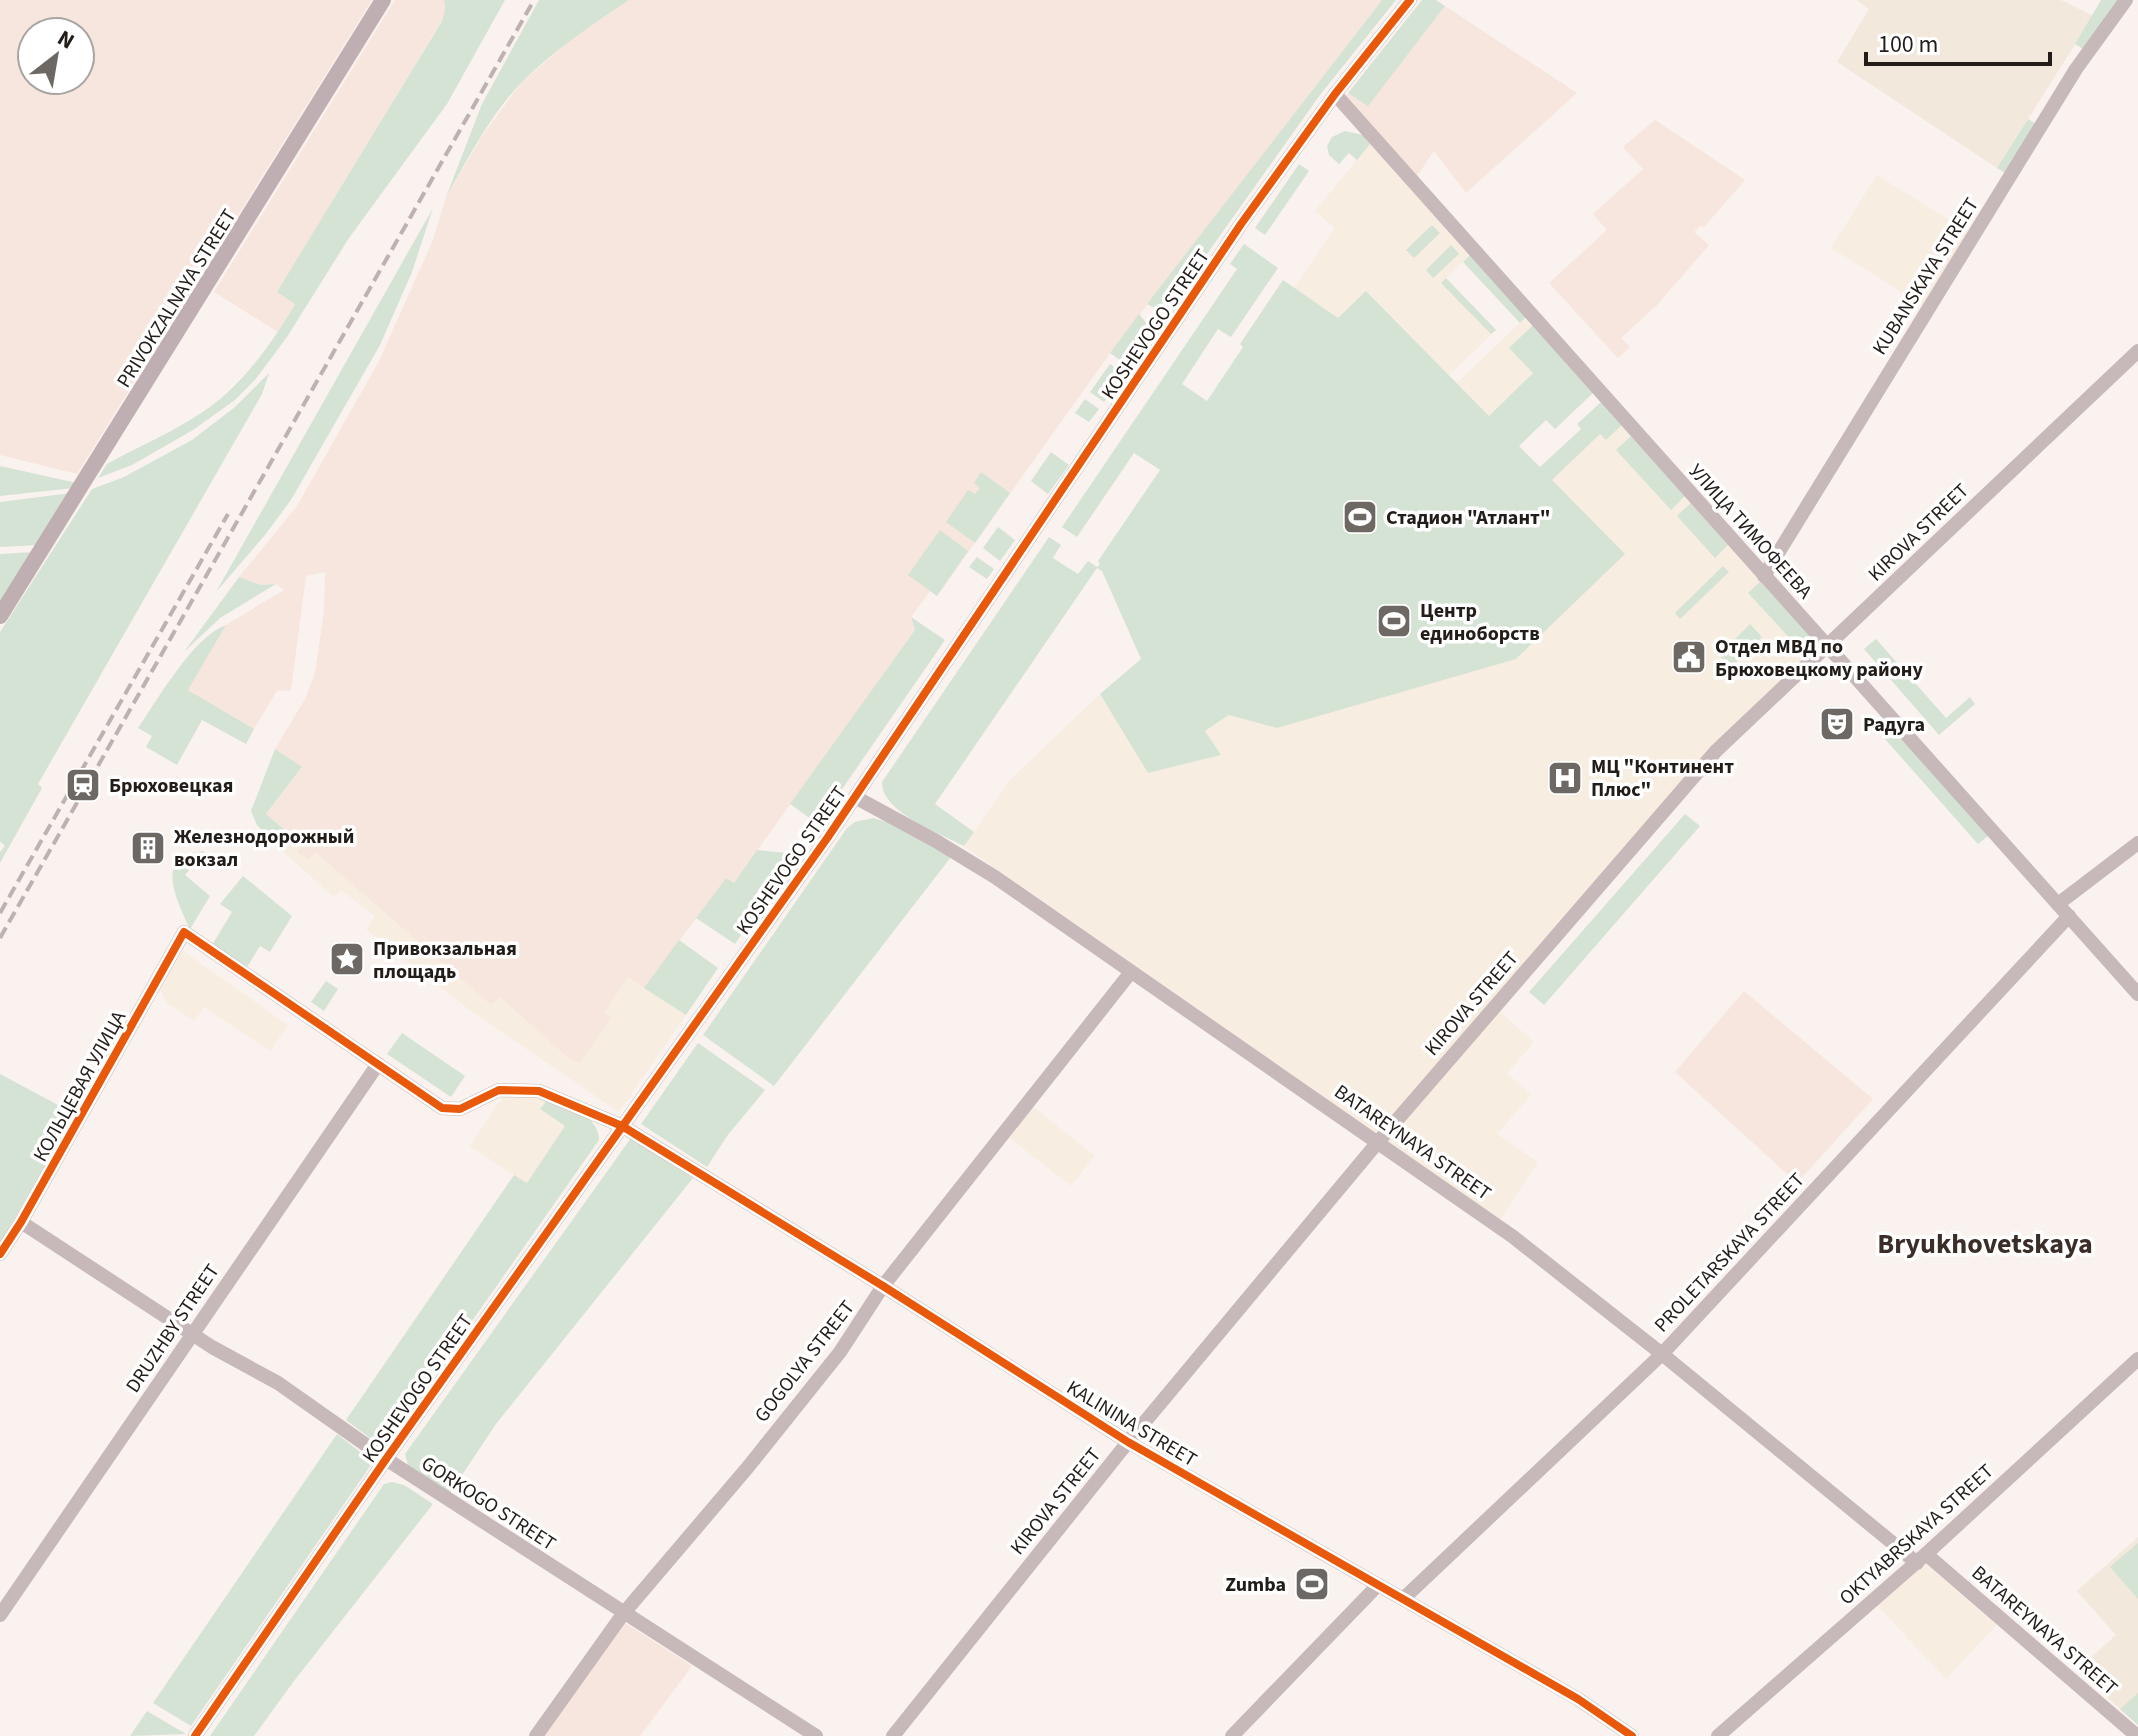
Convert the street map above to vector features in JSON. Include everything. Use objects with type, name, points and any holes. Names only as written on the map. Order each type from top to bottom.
[{"type":"main road","name":"PRIVOKZALNAYA STREET","points":[[0,616],[383,0]]},
{"type":"street","name":"KOSHEVOGO STREET","points":[[195,1736],[386,1459],[855,797],[1221,254],[1335,94],[1410,0]]},
{"type":"street","name":"KUBANSKAYA STREET","points":[[1764,576],[2076,69],[2126,0]]},
{"type":"street","name":"УЛИЦА ТИМОФЕЕВА","points":[[1335,94],[2138,994]]},
{"type":"street","name":"KIROVA STREET","points":[[893,1736],[1128,1442],[1378,1142],[1716,751],[2138,351]]},
{"type":"street","name":"BATAREYNAYA STREET","points":[[855,797],[977,865],[1532,1251],[1922,1558],[2137,1736]]},
{"type":"street","points":[[2058,904],[2138,843]]},
{"type":"street","name":"PROLETARSKAYA STREET","points":[[1403,1599],[1662,1354],[2069,916]]},
{"type":"street","name":"КОЛЬЦЕВАЯ УЛИЦА","points":[[0,1254],[184,932],[378,1064]]},
{"type":"street","name":"GOGOLYA STREET","points":[[536,1736],[623,1614],[748,1467],[840,1352],[883,1286],[1131,972]]},
{"type":"street","name":"KALININA STREET","points":[[378,1064],[448,1110],[460,1109],[499,1090],[531,1090],[554,1095],[622,1126],[883,1286],[1128,1442],[1578,1699],[1632,1736]]},
{"type":"street","name":"DRUZHBY STREET","points":[[0,1615],[378,1064]]},
{"type":"street","name":"GORKOGO STREET","points":[[21,1222],[192,1333],[278,1383],[386,1459],[816,1736]]},
{"type":"street","name":"OKTYABRSKAYA STREET","points":[[1718,1736],[1922,1558],[2138,1359]]},
{"type":"street","points":[[1232,1736],[1378,1585]]},
{"type":"shaded area","points":[[0,0],[372,0],[77,474],[0,455]]},
{"type":"shaded area","points":[[395,0],[444,0],[442,20],[278,292],[295,304],[278,332],[214,292]]},
{"type":"shaded area","points":[[629,0],[1382,0],[1116,345],[937,596],[930,591],[911,617],[915,630],[734,883],[726,878],[644,988],[628,977],[604,1013],[611,1018],[580,1063],[567,1057],[500,997],[491,1005],[315,852],[308,860],[297,852],[301,847],[297,844],[299,840],[266,814],[302,768],[275,749],[305,699],[315,673],[324,611],[325,572],[306,576],[291,690],[277,691],[254,729],[188,690],[226,625],[284,590],[276,584],[261,585],[239,577],[297,506],[379,361],[433,240],[446,197],[483,135],[521,83],[582,30]]},
{"type":"shaded area","points":[[1856,0],[2061,0],[2093,16],[1997,168],[1837,62],[1869,9]]},
{"type":"shaded area","points":[[1445,6],[1577,93],[1466,193],[1434,151],[1417,176],[1345,97],[1348,93],[1368,105]]},
{"type":"shaded area","points":[[1655,120],[1745,180],[1704,227],[1701,225],[1694,232],[1709,245],[1657,305],[1621,338],[1630,347],[1618,358],[1549,283],[1607,230],[1593,214],[1643,169],[1623,147]]},
{"type":"shaded area","points":[[1370,144],[1470,255],[1446,278],[1496,330],[1449,375],[1367,291],[1338,318],[1294,288],[1335,228],[1315,211]]},
{"type":"shaded area","points":[[1877,175],[1968,232],[1923,305],[1831,248]]},
{"type":"shaded area","points":[[1526,317],[1533,325],[1533,373],[1489,416],[1457,383]]},
{"type":"shaded area","points":[[1622,425],[1631,436],[1617,450],[1671,509],[1685,496],[1820,648],[1736,724],[1378,1134],[964,846],[1010,780],[1100,694],[1149,773],[1221,755],[1205,731],[1230,715],[1277,728],[1601,433]]},
{"type":"shaded area","points":[[290,834],[299,841],[308,860],[315,852],[491,1005],[499,996],[567,1057],[610,1018],[604,1013],[628,977],[686,1015],[619,1112],[471,1011],[366,929],[375,916],[341,890],[334,897],[279,848]]},
{"type":"shaded area","points":[[183,951],[288,1025],[270,1051],[204,1007],[194,1021],[166,1002],[159,987]]},
{"type":"shaded area","points":[[1744,991],[1873,1099],[1797,1183],[1675,1072]]},
{"type":"shaded area","points":[[1499,1011],[1534,1042],[1507,1073],[1531,1095],[1497,1134],[1538,1162],[1500,1220],[1387,1140]]},
{"type":"shaded area","points":[[506,1092],[536,1094],[546,1101],[540,1109],[566,1126],[527,1184],[470,1146]]},
{"type":"shaded area","points":[[1031,1105],[1095,1156],[1071,1186],[1007,1136]]},
{"type":"shaded area","points":[[2138,1537],[2138,1725],[2077,1670],[2116,1635],[2077,1591]]},
{"type":"shaded area","points":[[1925,1563],[1996,1625],[1946,1679],[1877,1605]]},
{"type":"shaded area","points":[[622,1621],[692,1666],[640,1736],[540,1736]]},
{"type":"green space","points":[[444,0],[505,0],[447,104],[349,238],[287,337],[255,380],[235,400],[193,430],[132,465],[98,478],[107,464],[186,423],[215,403],[248,372],[265,350],[295,304],[277,292],[442,21]]},
{"type":"green space","points":[[539,0],[629,0],[559,49],[521,83],[489,123],[446,197],[482,104]]},
{"type":"green space","points":[[1382,0],[1396,0],[1320,95],[1165,313],[1147,304]]},
{"type":"green space","points":[[1422,0],[1436,0],[1445,6],[1368,106],[1348,93]]},
{"type":"green space","points":[[2101,0],[2119,0],[2083,49],[2075,44]]},
{"type":"green space","points":[[2028,119],[2036,124],[2005,173],[1997,168]]},
{"type":"green space","points":[[1345,131],[1363,135],[1370,144],[1357,160],[1349,153],[1339,164],[1329,155],[1327,146],[1332,137]]},
{"type":"green space","points":[[1299,164],[1309,171],[1265,235],[1255,228]]},
{"type":"green space","points":[[433,208],[412,272],[380,345],[291,500],[216,592]]},
{"type":"green space","points":[[1432,225],[1440,233],[1414,258],[1406,250]]},
{"type":"green space","name":"Стадион \"Атлант\"","points":[[1244,244],[1278,268],[1231,337],[1218,329],[1182,384],[1207,401],[1283,280],[1338,318],[1366,291],[1489,416],[1533,373],[1509,348],[1533,325],[1593,393],[1555,429],[1546,420],[1519,446],[1540,467],[1581,429],[1577,424],[1601,402],[1622,425],[1606,440],[1600,434],[1552,480],[1625,554],[1516,659],[1277,728],[1229,715],[1205,731],[1221,755],[1148,773],[1100,694],[1141,659],[1102,571],[1097,568],[935,804],[974,832],[964,846],[914,821],[891,803],[884,793],[882,782],[1049,537],[1061,545],[1053,558],[1078,574],[1088,561],[1097,567],[1100,564],[1098,561],[1160,470],[1134,453],[1077,537],[1062,527],[1237,269],[1230,264]]},
{"type":"green space","points":[[1451,245],[1459,254],[1433,278],[1426,270]]},
{"type":"green space","points":[[1470,255],[1526,317],[1520,323],[1463,262]]},
{"type":"green space","points":[[1446,278],[1496,330],[1491,334],[1441,283]]},
{"type":"green space","points":[[1139,314],[1153,331],[1128,366],[1110,353]]},
{"type":"green space","points":[[1110,364],[1124,374],[1104,402],[1090,392]]},
{"type":"green space","points":[[269,373],[262,394],[38,784],[42,788],[0,863],[0,852],[5,846],[0,841],[0,632],[92,489],[124,477],[192,440],[235,407]]},
{"type":"green space","points":[[1085,399],[1099,409],[1089,422],[1075,413]]},
{"type":"green space","points":[[1631,436],[1685,496],[1671,510],[1616,450]]},
{"type":"green space","points":[[1051,452],[1069,465],[1048,494],[1031,481]]},
{"type":"green space","points":[[0,466],[77,483],[74,488],[0,496]]},
{"type":"green space","points":[[981,472],[1010,493],[975,543],[946,522],[968,490],[975,494],[980,488],[974,483]]},
{"type":"green space","points":[[71,493],[38,545],[0,547],[0,502]]},
{"type":"green space","points":[[1691,503],[1728,545],[1715,558],[1677,516]]},
{"type":"green space","points":[[998,527],[1015,540],[1000,561],[983,548]]},
{"type":"green space","points":[[940,530],[968,551],[937,596],[908,575]]},
{"type":"green space","points":[[33,552],[0,603],[0,554]]},
{"type":"green space","points":[[977,557],[994,569],[987,579],[969,567]]},
{"type":"green space","points":[[1723,566],[1729,572],[1680,619],[1675,613]]},
{"type":"green space","points":[[239,577],[261,585],[276,584],[220,618],[184,652]]},
{"type":"green space","points":[[1761,581],[1809,635],[1797,646],[1748,593]]},
{"type":"green space","points":[[911,617],[945,640],[818,824],[790,804],[915,630]]},
{"type":"green space","points":[[1750,624],[1762,637],[1731,667],[1719,655]]},
{"type":"green space","points":[[226,625],[188,690],[254,729],[246,744],[202,720],[177,765],[146,747],[152,736],[138,728],[189,655],[201,642]]},
{"type":"green space","points":[[1876,639],[1946,718],[1970,697],[1975,704],[1939,735],[1864,649]]},
{"type":"green space","points":[[1887,721],[1989,835],[1978,844],[1877,730]]},
{"type":"green space","points":[[275,749],[302,767],[266,814],[290,834],[279,848],[257,825],[251,811]]},
{"type":"green space","points":[[1685,814],[1700,826],[1544,1005],[1529,992]]},
{"type":"green space","points":[[873,818],[887,822],[951,857],[774,1086],[703,1035],[847,828],[855,822]]},
{"type":"green space","points":[[757,850],[797,854],[735,944],[696,918],[726,878],[734,883]]},
{"type":"green space","points":[[205,851],[185,875],[210,896],[190,929],[175,893],[173,870],[178,861],[188,854]]},
{"type":"green space","points":[[243,876],[292,916],[270,952],[260,946],[247,967],[212,945],[232,912],[220,904]]},
{"type":"green space","points":[[679,940],[718,968],[686,1015],[644,988]]},
{"type":"green space","points":[[326,981],[338,989],[324,1011],[311,1002]]},
{"type":"green space","points":[[402,1033],[465,1076],[451,1097],[387,1054]]},
{"type":"green space","points":[[698,1043],[765,1090],[727,1136],[707,1167],[641,1124]]},
{"type":"green space","points":[[0,1074],[60,1106],[71,1119],[0,1244]]},
{"type":"green space","points":[[548,1099],[588,1118],[598,1131],[599,1140],[383,1448],[346,1420],[514,1175],[527,1183],[565,1126],[540,1109]]},
{"type":"green space","points":[[631,1138],[693,1178],[496,1424],[450,1493],[408,1465],[405,1454]]},
{"type":"green space","points":[[337,1434],[373,1462],[191,1726],[153,1703]]},
{"type":"green space","points":[[384,1484],[404,1485],[433,1504],[254,1736],[210,1736]]},
{"type":"green space","points":[[2138,1543],[2138,1599],[2110,1567]]},
{"type":"green space","points":[[2138,1693],[2138,1725],[2120,1709]]},
{"type":"green space","points":[[147,1711],[186,1734],[130,1736]]},
{"type":"railway","points":[[0,938],[534,0]]},
{"type":"railway","points":[[0,913],[228,514]]},
{"type":"cycle path","points":[[195,1736],[386,1459],[828,837],[1241,224],[1335,94],[1410,0]]},
{"type":"cycle path","points":[[0,1254],[184,932],[442,1108],[460,1109],[499,1090],[539,1091],[622,1126],[883,1286],[1128,1442],[1578,1699],[1632,1736]]},
{"type":"place","name":"Стадион \"Атлант\"","points":[[1360,517]]},
{"type":"place","name":"Центр единоборств","points":[[1394,621]]},
{"type":"place","name":"Отдел МВД по Брюховецкому району","points":[[1689,657]]},
{"type":"place","name":"Радуга","points":[[1837,724]]},
{"type":"place","name":"МЦ \"Континент Плюс\"","points":[[1565,778]]},
{"type":"place","name":"Брюховецкая","points":[[83,785]]},
{"type":"place","name":"Железнодорожный вокзал","points":[[148,848]]},
{"type":"place","name":"Привокзальная площадь","points":[[347,959]]},
{"type":"place","name":"Zumba","points":[[1312,1584]]},
{"type":"district","name":"Bryukhovetskaya","points":[[1985,1243]]}]
